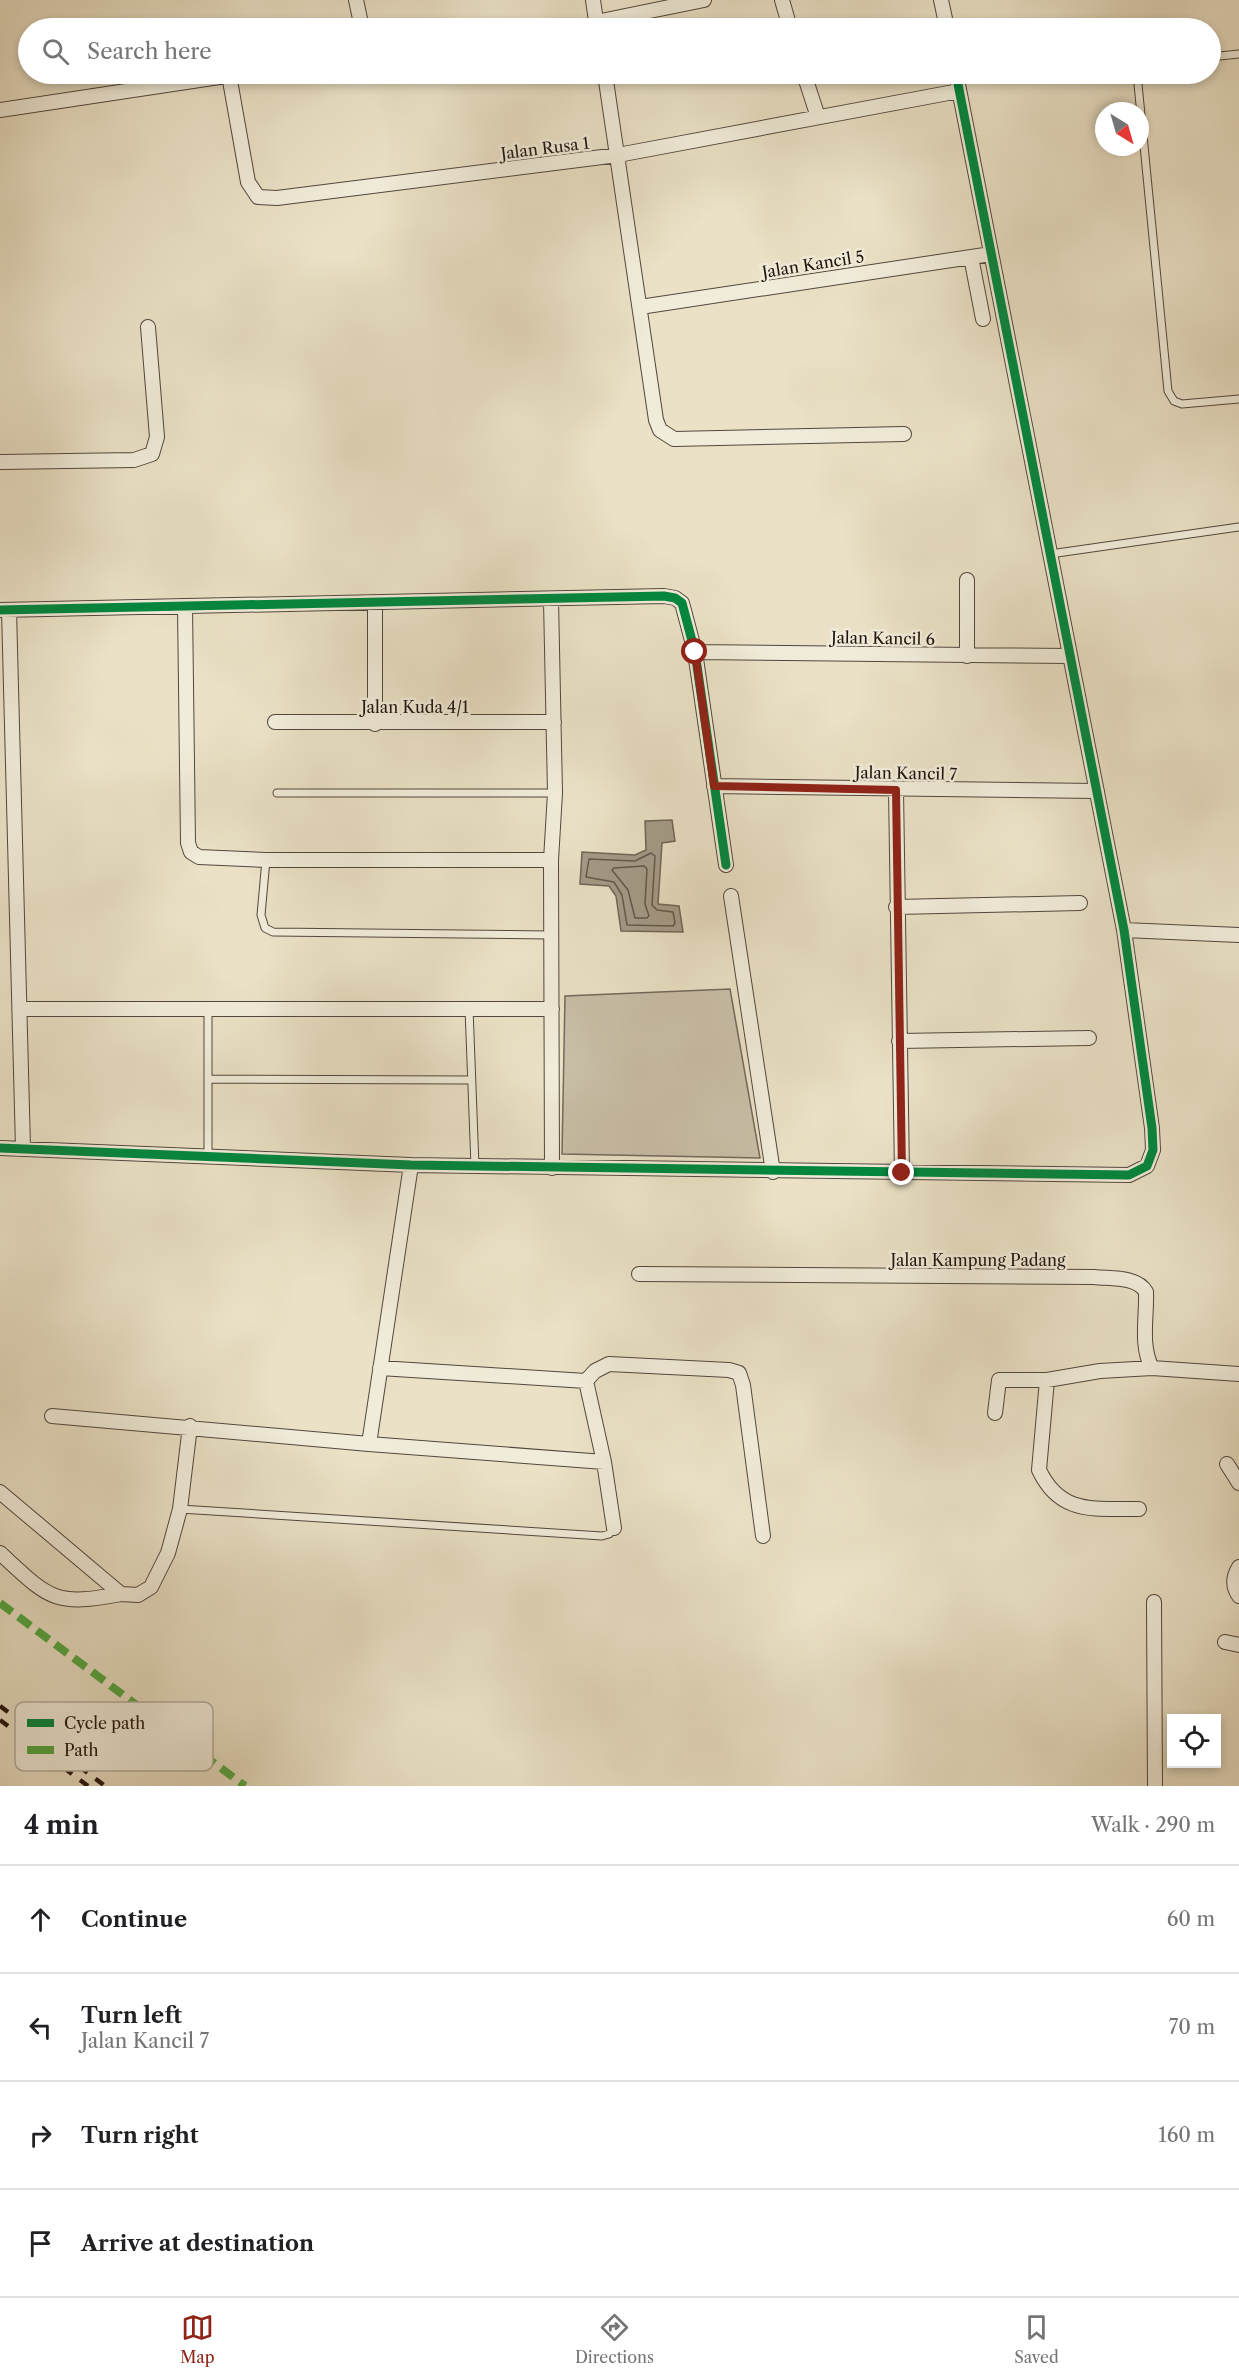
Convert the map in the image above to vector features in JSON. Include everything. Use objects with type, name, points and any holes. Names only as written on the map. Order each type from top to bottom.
[{"type":"street","points":[[356,0],[360,18]]},
{"type":"street","points":[[593,0],[596,18]]},
{"type":"street","points":[[627,18],[704,0]]},
{"type":"street","points":[[782,0],[787,18]]},
{"type":"street","points":[[941,0],[945,18]]},
{"type":"street","points":[[0,110],[169,84]]},
{"type":"street","name":"Jalan Rusa 1","points":[[235,84],[248,182],[258,197],[289,197],[618,156],[959,91]]},
{"type":"street","points":[[607,84],[656,420],[666,436],[674,440],[904,434]]},
{"type":"street","points":[[807,84],[818,117]]},
{"type":"street","points":[[0,1148],[411,1165],[773,1172],[1129,1175],[1147,1166],[1153,1150],[1152,1128],[1124,930],[958,84]]},
{"type":"street","name":"Jalan Kancil 5","points":[[640,307],[991,254]]},
{"type":"street","points":[[971,257],[983,320]]},
{"type":"street","points":[[0,462],[134,460],[152,454],[157,437],[148,327]]},
{"type":"street","points":[[967,580],[967,656]]},
{"type":"street","points":[[23,1148],[20,1009],[7,789],[4,610],[375,604],[664,596],[675,598],[682,603],[695,652],[726,865]]},
{"type":"street","points":[[551,600],[555,793],[551,860],[552,1168]]},
{"type":"street","points":[[375,604],[375,724]]},
{"type":"street","points":[[185,606],[188,843],[191,852],[199,858],[551,860]]},
{"type":"street","name":"Jalan Kancil 6","points":[[695,652],[1070,656]]},
{"type":"street","name":"Jalan Kuda 4/1","points":[[275,722],[375,724],[554,722]]},
{"type":"street","name":"Jalan Kancil 7","points":[[714,786],[896,790],[1097,790]]},
{"type":"street","points":[[896,790],[896,907],[902,1173]]},
{"type":"street","points":[[731,896],[773,1172]]},
{"type":"street","points":[[896,907],[1080,903]]},
{"type":"street","points":[[1124,930],[1239,935]]},
{"type":"street","points":[[20,1009],[552,1009]]},
{"type":"street","points":[[899,1041],[1089,1038]]},
{"type":"street","points":[[369,1444],[411,1165]]},
{"type":"street","name":"Jalan Kampung Padang","points":[[639,1274],[1094,1277],[1134,1281],[1146,1292],[1145,1346],[1146,1358],[1152,1368]]},
{"type":"street","points":[[586,1381],[595,1371],[609,1365],[729,1370],[739,1373],[743,1385],[763,1536]]},
{"type":"street","points":[[380,1368],[586,1381]]},
{"type":"street","points":[[995,1413],[999,1380],[1047,1380],[1100,1371],[1152,1368],[1239,1374]]},
{"type":"street","points":[[1047,1380],[1039,1470],[1044,1480],[1063,1501],[1078,1508],[1139,1509]]},
{"type":"street","points":[[586,1381],[604,1462],[614,1528]]},
{"type":"street","points":[[52,1416],[604,1462]]},
{"type":"street","points":[[0,1553],[53,1598],[85,1601],[121,1594],[138,1595],[151,1587],[168,1553],[180,1509],[190,1426]]},
{"type":"street","points":[[1227,1464],[1239,1483]]},
{"type":"street","points":[[0,1492],[121,1594]]},
{"type":"street","points":[[1239,1567],[1234,1575],[1234,1590],[1239,1596]]},
{"type":"street","points":[[1154,1602],[1155,1786]]},
{"type":"street","points":[[1225,1642],[1239,1645]]},
{"type":"lane","points":[[1221,56],[1239,54]]},
{"type":"lane","points":[[1138,84],[1168,391],[1174,401],[1182,404],[1239,399]]},
{"type":"lane","points":[[1050,554],[1239,527]]},
{"type":"lane","points":[[278,793],[555,793]]},
{"type":"lane","points":[[266,860],[261,915],[265,928],[273,932],[551,935]]},
{"type":"lane","points":[[469,1008],[475,1166]]},
{"type":"lane","points":[[208,1010],[208,1156]]},
{"type":"lane","points":[[208,1079],[470,1080]]},
{"type":"lane","points":[[180,1509],[602,1536],[609,1534],[614,1528]]},
{"type":"shaded area","points":[[730,989],[760,1158],[562,1154],[565,996]]},
{"type":"water","points":[[672,820],[675,841],[662,843],[658,904],[679,906],[683,932],[621,931],[616,896],[609,886],[580,884],[582,852],[635,855],[646,850],[645,821]]},
{"type":"railway","points":[[0,1706],[15,1717]]},
{"type":"railway","points":[[0,1720],[15,1731]]},
{"type":"railway","points":[[68,1771],[88,1786]]},
{"type":"railway","points":[[85,1771],[105,1786]]},
{"type":"marked path","points":[[0,1603],[133,1702]]},
{"type":"marked path","points":[[213,1762],[245,1786]]},
{"type":"cycle path","points":[[0,1148],[411,1165],[1129,1175],[1147,1166],[1153,1150],[1152,1128],[1124,930],[958,84]]},
{"type":"cycle path","points":[[0,610],[664,596],[675,598],[682,603],[695,652],[726,865]]},
{"type":"route","points":[[695,652],[714,786],[896,790],[896,907],[902,1173]]}]
